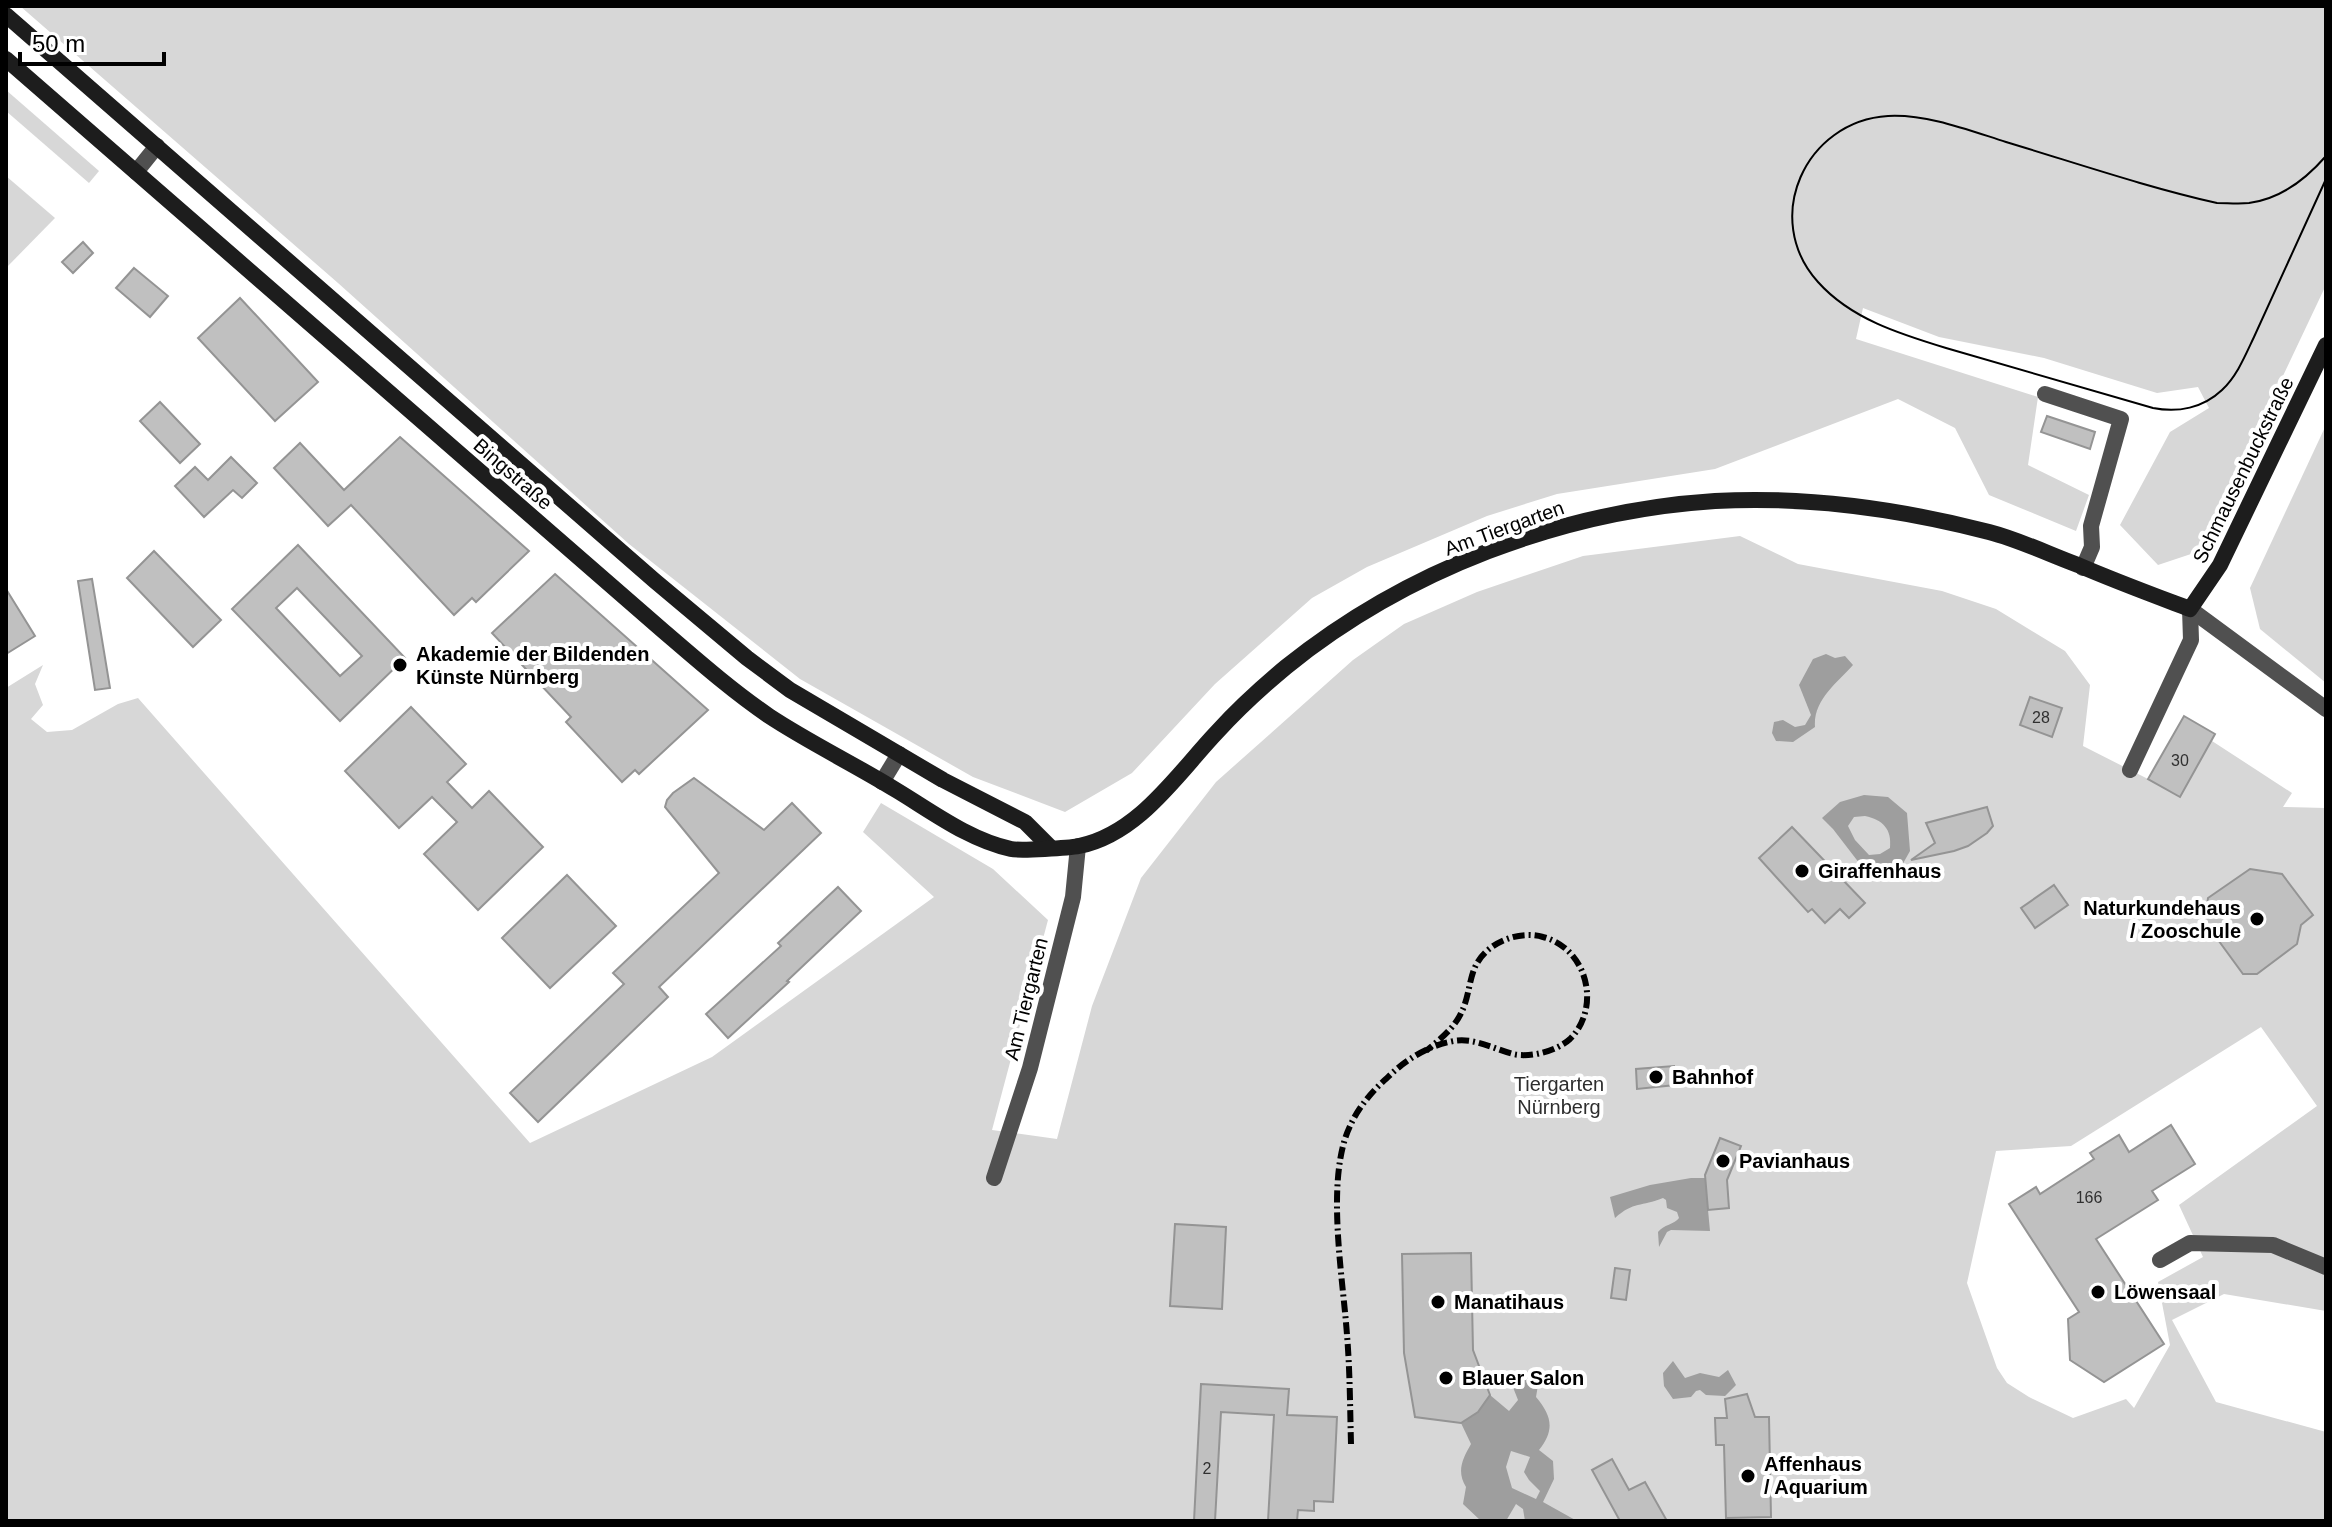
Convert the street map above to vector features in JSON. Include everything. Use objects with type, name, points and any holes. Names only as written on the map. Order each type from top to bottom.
[{"type":"street","name":"Bingstraße","points":[[6,15],[747,658],[790,690],[943,780],[1025,822],[1050,847]]},
{"type":"street","name":"Bingstraße","points":[[6,59],[702,665],[769,716],[980,838],[1014,850],[1078,846]]},
{"type":"street","points":[[136,172],[157,146]]},
{"type":"street","name":"Schmausenbuckstraße","points":[[2190,609],[2220,565],[2326,345]]},
{"type":"street","points":[[2045,394],[2121,419],[2091,526],[2092,547],[2083,568]]},
{"type":"street","name":"Am Tiergarten","points":[[994,1178],[1030,1068],[1073,897],[1078,846],[1113,833],[1133,819],[1229,719],[1304,653],[1344,626],[1435,574],[1551,530],[1601,518],[1681,504],[1745,500],[1805,501],[1884,511],[2013,539],[2190,609]]},
{"type":"street","points":[[2190,609],[2326,709]]},
{"type":"street","points":[[2130,770],[2191,640],[2190,609]]},
{"type":"street","points":[[882,782],[899,754]]},
{"type":"street","points":[[2160,1260],[2190,1243],[2273,1245],[2326,1267]]},
{"type":"green space","points":[[20,6],[2326,6],[2326,285],[2200,551],[2158,565],[2120,525],[2170,432],[2209,408],[2198,387],[2157,393],[2044,358],[1939,337],[1863,308],[1856,339],[2038,397],[2028,465],[2089,495],[2076,531],[1989,495],[1955,428],[1898,399],[1715,469],[1557,494],[1487,516],[1367,567],[1312,598],[1215,684],[1132,773],[1065,812],[973,777],[800,679],[629,544],[338,283]]},
{"type":"green space","points":[[6,90],[99,171],[89,183],[6,111]]},
{"type":"green space","points":[[6,176],[55,218],[6,268]]},
{"type":"green space","points":[[2326,425],[2326,683],[2260,629],[2250,588]]},
{"type":"green space","name":"Tiergarten Nürnberg","points":[[1740,536],[1798,564],[1942,591],[1996,609],[2065,651],[2090,685],[2083,746],[2148,779],[2184,716],[2215,734],[2212,741],[2292,793],[2283,807],[2326,808],[2326,1311],[2224,1294],[2172,1320],[2216,1402],[2326,1432],[2326,1521],[6,1521],[6,688],[43,665],[35,684],[43,705],[31,719],[47,732],[72,730],[118,704],[138,698],[530,1143],[712,1057],[934,897],[863,832],[881,803],[993,869],[1048,920],[992,1130],[1057,1139],[1092,1006],[1141,878],[1216,782],[1353,660],[1404,624],[1477,592],[1583,556]],"holes":[[[2261,1027],[2317,1106],[2179,1205],[2203,1257],[2158,1282],[2170,1345],[2134,1408],[2126,1399],[2073,1418],[2007,1383],[1997,1368],[1967,1283],[1996,1151],[2071,1146]]]},
{"type":"shaded area","points":[[1826,654],[1835,658],[1845,656],[1853,665],[1822,700],[1815,717],[1815,727],[1793,742],[1776,741],[1772,733],[1774,722],[1783,720],[1795,727],[1805,725],[1811,715],[1799,685],[1813,659]]},
{"type":"shaded area","points":[[1864,795],[1888,797],[1907,813],[1910,851],[1901,867],[1879,874],[1863,868],[1822,818],[1840,802]],"holes":[[[1854,817],[1871,818],[1888,831],[1890,848],[1880,854],[1869,855],[1855,840],[1848,826]]]},
{"type":"shaded area","points":[[1705,1178],[1710,1231],[1671,1230],[1659,1247],[1658,1232],[1679,1218],[1677,1212],[1667,1208],[1663,1198],[1633,1207],[1615,1218],[1610,1197],[1650,1185]]},
{"type":"shaded area","points":[[1673,1361],[1685,1378],[1700,1373],[1719,1377],[1728,1370],[1736,1385],[1725,1396],[1706,1395],[1700,1390],[1691,1397],[1673,1399],[1664,1386],[1663,1373]]},
{"type":"shaded area","points":[[1530,1371],[1539,1379],[1536,1397],[1550,1423],[1548,1436],[1539,1450],[1553,1461],[1554,1479],[1543,1502],[1577,1521],[1525,1521],[1523,1509],[1516,1504],[1506,1521],[1481,1521],[1463,1504],[1466,1487],[1461,1476],[1462,1465],[1471,1444],[1461,1423],[1478,1412],[1490,1395],[1509,1411],[1518,1400],[1507,1372]],"holes":[[[1511,1451],[1530,1457],[1524,1472],[1540,1491],[1536,1499],[1512,1488],[1506,1467]]]},
{"type":"building","points":[[83,242],[93,253],[73,273],[62,262]]},
{"type":"building","points":[[134,268],[168,296],[150,317],[116,288]]},
{"type":"building","points":[[240,298],[318,382],[275,421],[198,338]]},
{"type":"building","points":[[160,402],[200,444],[180,463],[140,421]]},
{"type":"building","points":[[2047,416],[2095,432],[2090,449],[2041,432]]},
{"type":"building","points":[[400,437],[529,551],[476,602],[472,598],[454,615],[351,505],[328,526],[274,468],[300,443],[344,490]]},
{"type":"building","points":[[231,457],[257,483],[242,498],[233,490],[204,517],[175,486],[195,467],[208,480]]},
{"type":"building","points":[[298,545],[405,658],[340,721],[232,609]],"holes":[[[297,588],[362,656],[340,676],[276,608]]]},
{"type":"building","points":[[154,551],[221,620],[193,647],[127,578]]},
{"type":"building","points":[[555,574],[708,710],[639,774],[635,770],[622,782],[566,722],[571,717],[492,633]]},
{"type":"building","points":[[92,579],[110,688],[95,690],[78,581]]},
{"type":"building","points":[[6,589],[35,636],[6,654]]},
{"type":"building","points":[[2030,697],[2062,708],[2052,737],[2020,725]]},
{"type":"building","points":[[411,707],[466,764],[447,782],[472,808],[489,791],[543,847],[478,910],[424,854],[457,822],[432,797],[399,828],[345,771]]},
{"type":"building","points":[[2184,716],[2215,734],[2180,797],[2148,779]]},
{"type":"building","points":[[694,778],[764,830],[792,803],[821,833],[659,987],[668,997],[538,1122],[510,1093],[624,984],[613,973],[719,873],[665,807],[673,793]]},
{"type":"building","points":[[1987,807],[1993,826],[1987,833],[1954,851],[1911,860],[1935,843],[1926,823]]},
{"type":"building","name":"Giraffenhaus","points":[[1792,827],[1865,903],[1849,918],[1840,909],[1825,923],[1812,909],[1808,912],[1759,858]]},
{"type":"building","name":"Naturkundehaus / Zooschule","points":[[2250,869],[2282,874],[2313,915],[2301,925],[2297,944],[2257,974],[2243,974],[2205,922],[2208,898]]},
{"type":"building","points":[[567,875],[616,926],[550,988],[502,938]]},
{"type":"building","points":[[2054,885],[2068,905],[2035,928],[2021,908]]},
{"type":"building","points":[[838,887],[861,911],[728,1038],[706,1014],[781,946],[778,943]]},
{"type":"building","name":"Bahnhof","points":[[1674,1066],[1675,1085],[1637,1089],[1636,1069]]},
{"type":"building","points":[[2171,1125],[2195,1164],[2152,1191],[2158,1200],[2096,1239],[2164,1344],[2104,1382],[2070,1360],[2068,1319],[2079,1312],[2009,1204],[2036,1187],[2040,1194],[2094,1159],[2090,1153],[2119,1135],[2129,1152]]},
{"type":"building","name":"Pavianhaus","points":[[1720,1138],[1741,1146],[1727,1180],[1729,1208],[1708,1210],[1705,1175]]},
{"type":"building","points":[[1175,1224],[1226,1227],[1222,1309],[1170,1306]]},
{"type":"building","points":[[1471,1253],[1473,1350],[1490,1395],[1478,1412],[1461,1423],[1415,1417],[1404,1353],[1402,1254]]},
{"type":"building","points":[[1615,1268],[1630,1270],[1626,1300],[1611,1298]]},
{"type":"building","points":[[1201,1384],[1289,1389],[1287,1415],[1337,1417],[1333,1502],[1314,1501],[1314,1511],[1298,1510],[1297,1521],[1268,1521],[1274,1415],[1221,1412],[1215,1521],[1194,1521]]},
{"type":"building","name":"Affenhaus / Aquarium","points":[[1747,1394],[1755,1417],[1769,1417],[1771,1517],[1726,1518],[1724,1445],[1716,1445],[1715,1418],[1727,1418],[1725,1399]]},
{"type":"building","points":[[1612,1459],[1629,1490],[1645,1482],[1667,1521],[1620,1521],[1592,1470]]},
{"type":"tram line","points":[[2326,156],[2301,180],[2272,197],[2249,203],[2217,203],[1948,124],[1888,116],[1859,122],[1834,135],[1814,154],[1800,177],[1793,203],[1793,230],[1801,257],[1818,282],[1845,306],[1877,324],[1946,348],[2153,408],[2172,410],[2207,401],[2236,372],[2326,179]]},
{"type":"railway","points":[[1351,1444],[1348,1349],[1337,1200],[1338,1173],[1350,1126],[1361,1106],[1381,1083],[1407,1061],[1431,1047],[1466,1040],[1527,1055],[1551,1050],[1565,1043],[1580,1026],[1585,1011],[1585,980],[1579,966],[1558,943],[1543,937],[1524,935],[1496,944],[1476,965],[1459,1017],[1446,1033],[1431,1047],[1426,1051]]},
{"type":"place","name":"Akademie der Bildenden Künste Nürnberg","points":[[400,665]]},
{"type":"place","name":"Giraffenhaus","points":[[1802,871]]},
{"type":"place","name":"Naturkundehaus / Zooschule","points":[[2257,919]]},
{"type":"place","name":"Bahnhof","points":[[1656,1077]]},
{"type":"place","name":"Pavianhaus","points":[[1723,1161]]},
{"type":"place","name":"Löwensaal","points":[[2098,1292]]},
{"type":"place","name":"Manatihaus","points":[[1438,1302]]},
{"type":"place","name":"Blauer Salon","points":[[1446,1378]]},
{"type":"place","name":"Affenhaus / Aquarium","points":[[1748,1476]]}]
